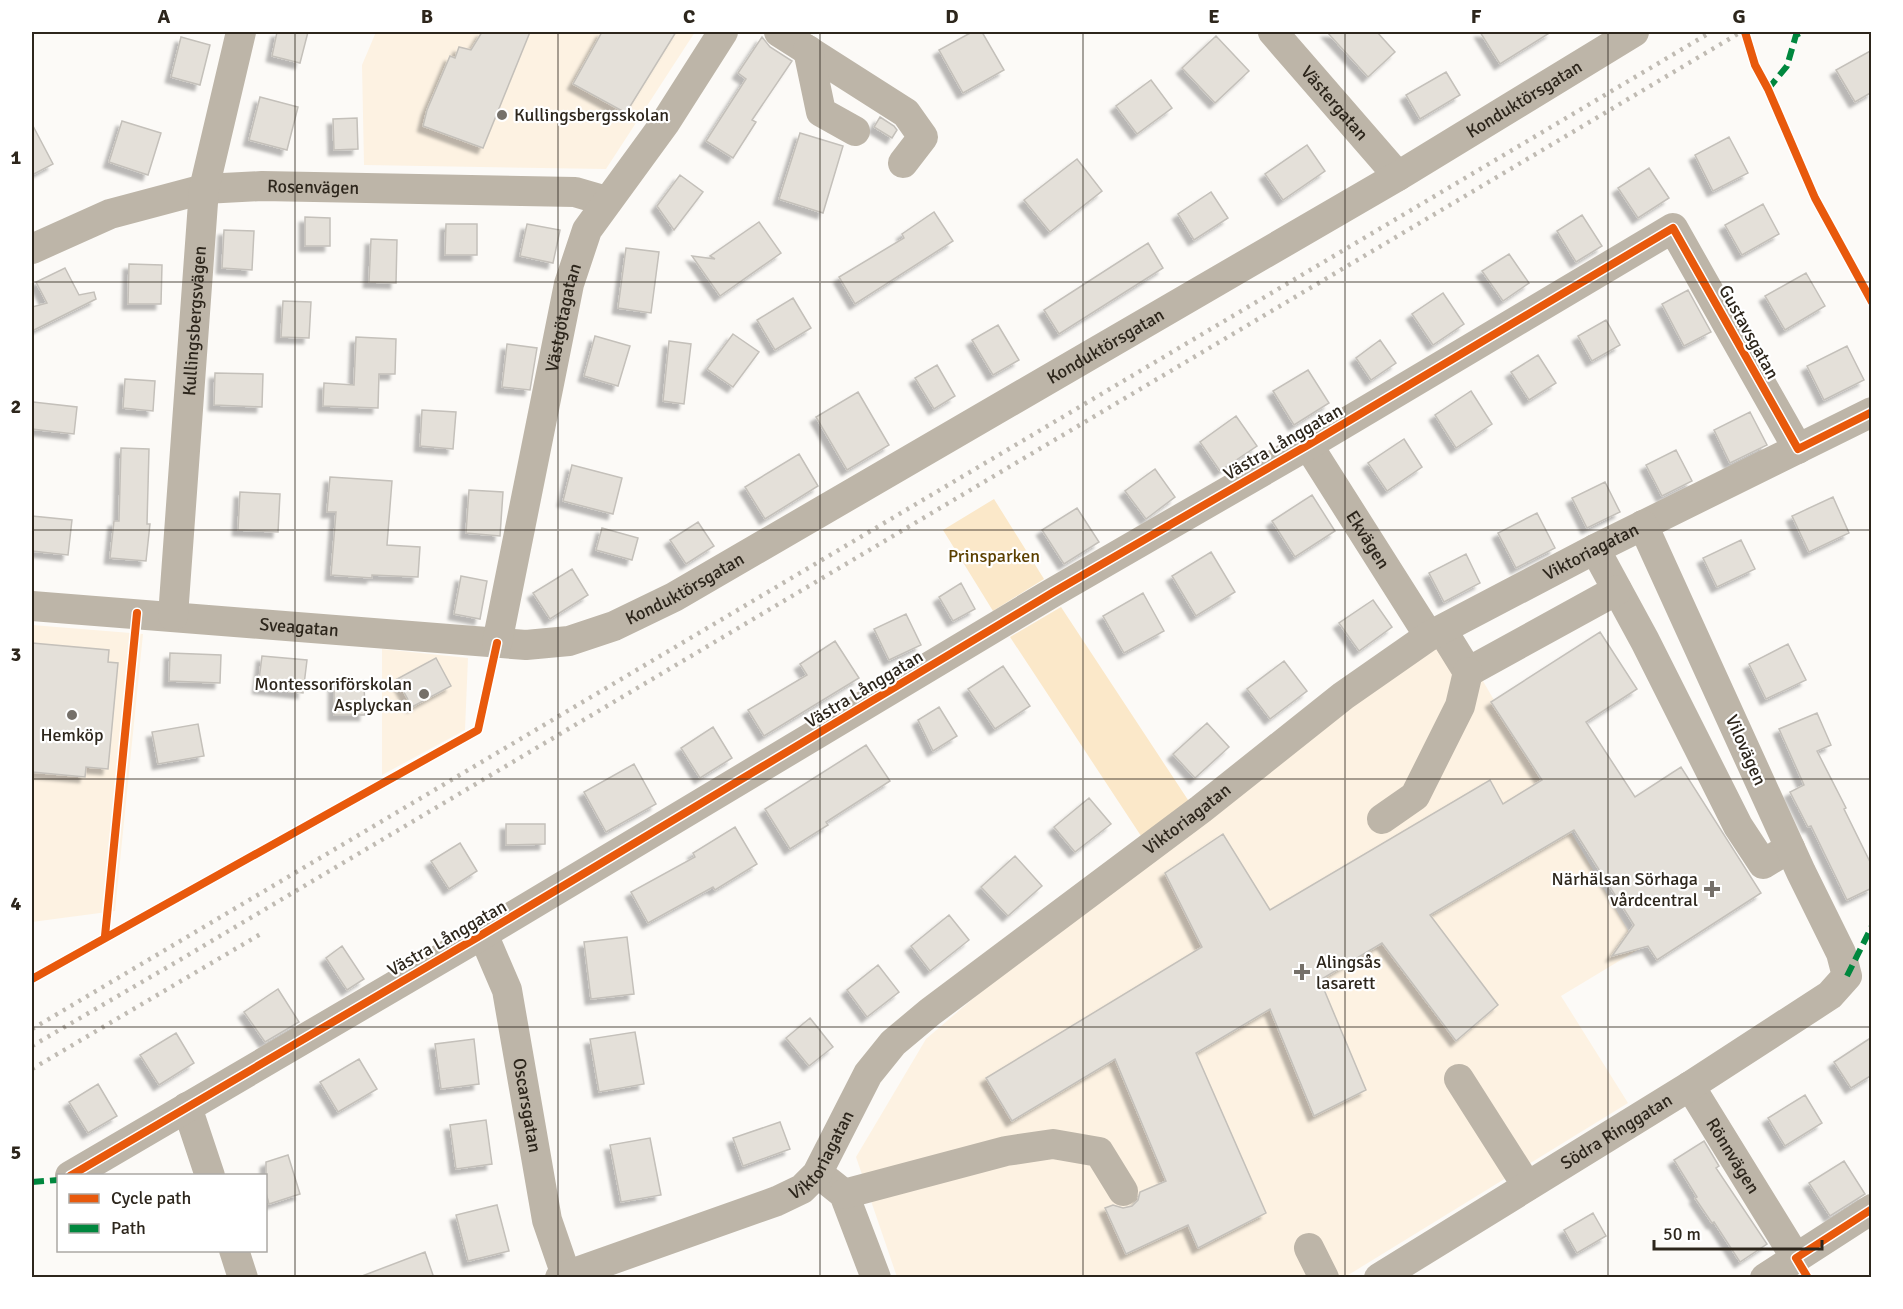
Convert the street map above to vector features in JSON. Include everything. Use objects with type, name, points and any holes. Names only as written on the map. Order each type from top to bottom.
[{"type":"street","name":"Kullingsbergsvägen","points":[[173,616],[204,189],[241,32]]},
{"type":"street","name":"Västgötagatan","points":[[497,643],[569,284],[587,230],[665,123],[723,32]]},
{"type":"street","points":[[779,32],[906,113],[923,137],[903,163]]},
{"type":"street","name":"Västergatan","points":[[1273,32],[1398,176]]},
{"type":"street","name":"Konduktörsgatan","points":[[569,641],[614,626],[674,597],[1398,176],[1634,32]]},
{"type":"street","points":[[808,50],[821,112],[855,131]]},
{"type":"street","name":"Rosenvägen","points":[[32,247],[110,214],[204,189],[262,186],[575,192],[606,201]]},
{"type":"street","name":"Västra Långgatan","points":[[73,1174],[483,934],[1052,593],[1308,445],[1673,228]]},
{"type":"street","name":"Gustavsgatan","points":[[1673,228],[1798,450]]},
{"type":"street","name":"Viktoriagatan","points":[[565,1277],[777,1201],[802,1189],[817,1173],[868,1074],[893,1043],[930,1012],[1201,809],[1343,696],[1435,633],[1595,549],[1798,450],[1872,411]]},
{"type":"street","name":"Ekvägen","points":[[1308,445],[1435,633],[1468,672]]},
{"type":"street","name":"Vilovägen","points":[[1643,525],[1790,848],[1841,953],[1847,976]]},
{"type":"street","points":[[1595,549],[1646,641],[1738,826],[1763,864],[1790,848]]},
{"type":"street","points":[[1382,819],[1415,796],[1460,706],[1468,672],[1617,590]]},
{"type":"street","name":"Sveagatan","points":[[32,606],[526,645],[569,641]]},
{"type":"street","name":"Oscarsgatan","points":[[483,934],[507,990],[547,1220],[565,1277]]},
{"type":"street","name":"Södra Ringgatan","points":[[1379,1278],[1690,1086],[1830,994],[1847,976]]},
{"type":"street","points":[[1460,1079],[1527,1186]]},
{"type":"street","name":"Rönnvägen","points":[[1690,1086],[1796,1258]]},
{"type":"street","points":[[187,1107],[209,1174]]},
{"type":"street","points":[[844,1194],[1006,1151],[1053,1144],[1099,1152],[1123,1191]]},
{"type":"street","points":[[817,1173],[844,1194],[876,1278]]},
{"type":"street","points":[[1765,1278],[1872,1209]]},
{"type":"street","points":[[1309,1248],[1324,1278]]},
{"type":"street","points":[[234,1252],[243,1278]]},
{"type":"shaded area","name":"Kullingsbergsskolan","points":[[376,32],[695,32],[606,169],[364,165],[362,65]]},
{"type":"shaded area","points":[[32,625],[143,634],[115,911],[32,922]]},
{"type":"shaded area","name":"Alingsås lasarett","points":[[1455,633],[1639,949],[1561,996],[1628,1103],[1345,1277],[897,1277],[856,1157],[926,1039],[1113,878]]},
{"type":"shaded area","name":"Montessoriförskolan Asplyckan","points":[[382,649],[468,658],[465,730],[382,775]]},
{"type":"green space","name":"Prinsparken","points":[[994,499],[1044,579],[993,611],[943,530]]},
{"type":"green space","points":[[1061,607],[1192,806],[1145,842],[1010,637]]},
{"type":"building","points":[[277,32],[308,32],[300,63],[272,56]]},
{"type":"building","points":[[482,32],[530,32],[483,148],[423,126],[427,110],[450,56],[455,58],[459,47],[471,50]]},
{"type":"building","points":[[602,32],[676,32],[626,113],[573,84]]},
{"type":"building","points":[[972,32],[982,32],[1004,70],[963,93],[939,50]]},
{"type":"building","points":[[1327,32],[1377,32],[1395,52],[1368,77]]},
{"type":"building","points":[[1480,32],[1551,32],[1500,64]]},
{"type":"building","points":[[1216,36],[1249,71],[1215,103],[1182,68]]},
{"type":"building","points":[[181,37],[210,45],[200,85],[171,77]]},
{"type":"building","points":[[762,37],[770,47],[792,61],[752,120],[756,122],[733,158],[706,141],[746,79],[738,73]]},
{"type":"building","points":[[1872,50],[1872,92],[1855,102],[1836,70]]},
{"type":"building","points":[[1446,72],[1460,95],[1420,119],[1406,95]]},
{"type":"building","points":[[1151,80],[1172,108],[1137,134],[1116,106]]},
{"type":"building","points":[[260,97],[298,107],[287,150],[249,140]]},
{"type":"building","points":[[880,117],[897,130],[892,138],[874,127]]},
{"type":"building","points":[[357,118],[358,149],[334,150],[333,119]]},
{"type":"building","points":[[122,121],[161,133],[148,175],[109,162]]},
{"type":"building","points":[[32,124],[53,164],[32,175]]},
{"type":"building","points":[[800,133],[843,146],[823,213],[779,199]]},
{"type":"building","points":[[1729,137],[1748,173],[1713,191],[1695,155]]},
{"type":"building","points":[[1307,145],[1325,171],[1283,200],[1265,174]]},
{"type":"building","points":[[1077,159],[1102,191],[1050,232],[1024,200]]},
{"type":"building","points":[[1649,168],[1669,198],[1638,218],[1618,188]]},
{"type":"building","points":[[680,175],[703,192],[674,230],[657,206]]},
{"type":"building","points":[[1211,192],[1228,218],[1194,240],[1178,214]]},
{"type":"building","points":[[1763,204],[1779,234],[1742,255],[1725,225]]},
{"type":"building","points":[[934,212],[953,241],[855,304],[839,277],[904,238],[902,234]]},
{"type":"building","points":[[1582,215],[1602,246],[1576,262],[1557,231]]},
{"type":"building","points":[[305,217],[330,218],[330,246],[305,246]]},
{"type":"building","points":[[759,222],[781,253],[720,296],[692,256],[715,259],[710,256]]},
{"type":"building","points":[[446,224],[477,224],[477,255],[445,255]]},
{"type":"building","points":[[527,224],[560,230],[553,263],[520,256]]},
{"type":"building","points":[[224,230],[254,231],[252,270],[222,268]]},
{"type":"building","points":[[371,239],[397,240],[396,283],[369,282]]},
{"type":"building","points":[[1148,243],[1163,268],[1059,334],[1044,310]]},
{"type":"building","points":[[626,248],[659,252],[651,313],[618,308]]},
{"type":"building","points":[[1509,254],[1529,283],[1503,301],[1482,271]]},
{"type":"building","points":[[129,264],[162,265],[161,304],[128,304]]},
{"type":"building","points":[[65,268],[79,295],[94,292],[96,299],[32,331],[32,307],[47,303],[36,282]]},
{"type":"building","points":[[1806,273],[1825,306],[1785,330],[1765,296]]},
{"type":"building","points":[[1688,290],[1711,332],[1684,346],[1662,304]]},
{"type":"building","points":[[1443,293],[1464,324],[1433,345],[1412,314]]},
{"type":"building","points":[[793,298],[811,328],[775,350],[757,320]]},
{"type":"building","points":[[283,301],[311,302],[309,338],[281,337]]},
{"type":"building","points":[[1606,320],[1620,345],[1592,361],[1578,336]]},
{"type":"building","points":[[998,325],[1019,360],[993,375],[972,340]]},
{"type":"building","points":[[733,334],[759,352],[733,387],[707,369]]},
{"type":"building","points":[[595,336],[630,346],[618,386],[584,376]]},
{"type":"building","points":[[356,337],[396,339],[395,374],[379,374],[378,408],[323,406],[324,383],[354,385]]},
{"type":"building","points":[[1380,340],[1396,363],[1371,380],[1356,358]]},
{"type":"building","points":[[669,341],[691,344],[684,404],[663,401]]},
{"type":"building","points":[[507,344],[537,348],[530,390],[502,387]]},
{"type":"building","points":[[1847,346],[1864,380],[1824,400],[1807,366]]},
{"type":"building","points":[[1538,355],[1556,383],[1529,400],[1511,372]]},
{"type":"building","points":[[937,365],[955,396],[934,409],[915,378]]},
{"type":"building","points":[[1308,370],[1329,403],[1294,425],[1273,391]]},
{"type":"building","points":[[215,373],[263,374],[262,407],[214,405]]},
{"type":"building","points":[[125,379],[155,381],[153,411],[123,408]]},
{"type":"building","points":[[1471,391],[1492,424],[1456,448],[1435,415]]},
{"type":"building","points":[[858,392],[889,445],[847,470],[816,417]]},
{"type":"building","points":[[33,402],[77,407],[74,434],[32,429]]},
{"type":"building","points":[[422,410],[456,412],[453,449],[420,446]]},
{"type":"building","points":[[1750,412],[1767,445],[1730,463],[1714,430]]},
{"type":"building","points":[[1236,416],[1257,446],[1220,471],[1200,442]]},
{"type":"building","points":[[1404,439],[1422,467],[1387,491],[1368,463]]},
{"type":"building","points":[[121,448],[149,449],[147,524],[150,524],[146,561],[110,558],[114,521],[119,521]]},
{"type":"building","points":[[1676,450],[1692,481],[1662,496],[1646,465]]},
{"type":"building","points":[[799,454],[818,486],[765,519],[745,487]]},
{"type":"building","points":[[572,465],[622,478],[613,514],[563,501]]},
{"type":"building","points":[[1155,469],[1175,497],[1146,519],[1125,491]]},
{"type":"building","points":[[330,477],[392,481],[387,545],[420,547],[418,577],[372,575],[372,578],[331,575],[336,512],[327,512]]},
{"type":"building","points":[[1605,482],[1620,512],[1587,528],[1572,498]]},
{"type":"building","points":[[469,490],[503,492],[500,536],[466,533]]},
{"type":"building","points":[[240,492],[280,494],[278,532],[238,530]]},
{"type":"building","points":[[1312,495],[1335,531],[1295,557],[1272,521]]},
{"type":"building","points":[[1833,497],[1849,533],[1809,552],[1792,516]]},
{"type":"building","points":[[1077,508],[1099,542],[1064,564],[1042,530]]},
{"type":"building","points":[[1537,513],[1555,548],[1516,568],[1498,533]]},
{"type":"building","points":[[32,516],[72,520],[68,555],[32,551]]},
{"type":"building","points":[[698,522],[714,546],[686,564],[670,540]]},
{"type":"building","points":[[602,528],[638,538],[632,560],[596,550]]},
{"type":"building","points":[[1741,540],[1755,569],[1717,587],[1703,558]]},
{"type":"building","points":[[1211,552],[1235,592],[1196,616],[1172,576]]},
{"type":"building","points":[[1466,554],[1480,583],[1444,602],[1429,573]]},
{"type":"building","points":[[572,569],[588,595],[550,619],[533,593]]},
{"type":"building","points":[[461,576],[487,581],[480,619],[454,614]]},
{"type":"building","points":[[961,583],[975,609],[953,621],[939,597]]},
{"type":"building","points":[[1143,593],[1164,631],[1124,653],[1103,616]]},
{"type":"building","points":[[1373,600],[1392,627],[1359,651],[1339,623]]},
{"type":"building","points":[[906,614],[921,645],[889,660],[874,629]]},
{"type":"building","points":[[1600,632],[1637,689],[1586,722],[1635,797],[1681,767],[1761,893],[1657,960],[1648,946],[1612,956],[1634,925],[1574,830],[1430,915],[1498,1005],[1456,1041],[1382,943],[1320,980],[1366,1090],[1314,1116],[1270,1009],[1196,1053],[1266,1213],[1198,1248],[1188,1225],[1126,1254],[1105,1208],[1113,1205],[1123,1208],[1132,1206],[1138,1200],[1140,1192],[1166,1181],[1115,1059],[1012,1121],[986,1078],[1202,947],[1165,873],[1223,834],[1270,910],[1490,780],[1503,804],[1542,780],[1491,702]]},
{"type":"building","points":[[835,641],[859,678],[764,736],[748,710],[807,675],[800,664]]},
{"type":"building","name":"Hemköp","points":[[32,643],[109,650],[108,662],[118,663],[108,769],[86,767],[85,777],[32,772]]},
{"type":"building","points":[[1788,644],[1806,680],[1766,699],[1749,664]]},
{"type":"building","points":[[170,653],[221,655],[220,683],[169,681]]},
{"type":"building","points":[[262,656],[307,660],[303,693],[258,688]]},
{"type":"building","points":[[436,658],[451,686],[412,707],[397,679]]},
{"type":"building","points":[[1284,661],[1307,691],[1270,719],[1247,689]]},
{"type":"building","points":[[1003,666],[1030,706],[995,729],[968,689]]},
{"type":"building","points":[[334,680],[364,680],[365,715],[334,715]]},
{"type":"building","points":[[939,707],[957,736],[933,751],[918,720]]},
{"type":"building","points":[[1817,713],[1831,745],[1817,751],[1872,866],[1872,888],[1847,900],[1811,826],[1808,827],[1790,792],[1804,785],[1779,729]]},
{"type":"building","points":[[1207,723],[1229,747],[1195,778],[1173,754]]},
{"type":"building","points":[[198,724],[204,756],[158,764],[152,732]]},
{"type":"building","points":[[713,727],[732,758],[700,778],[681,748]]},
{"type":"building","points":[[866,745],[890,781],[826,822],[828,825],[790,849],[765,809]]},
{"type":"building","points":[[634,764],[656,804],[606,832],[584,792]]},
{"type":"building","points":[[1089,798],[1111,824],[1075,852],[1054,827]]},
{"type":"building","points":[[506,824],[545,824],[545,844],[506,845]]},
{"type":"building","points":[[735,827],[757,864],[715,890],[713,887],[648,923],[631,892],[695,857],[693,853]]},
{"type":"building","points":[[460,843],[477,871],[449,889],[431,861]]},
{"type":"building","points":[[1015,856],[1042,886],[1008,916],[981,887]]},
{"type":"building","points":[[949,915],[969,940],[930,971],[911,946]]},
{"type":"building","points":[[627,937],[634,994],[591,999],[584,942]]},
{"type":"building","points":[[342,946],[364,979],[347,990],[326,958]]},
{"type":"building","points":[[878,965],[899,992],[867,1017],[847,990]]},
{"type":"building","points":[[278,989],[299,1022],[265,1042],[244,1012]]},
{"type":"building","points":[[810,1018],[833,1047],[809,1066],[786,1038]]},
{"type":"building","points":[[635,1032],[644,1084],[599,1092],[590,1039]]},
{"type":"building","points":[[176,1033],[194,1063],[159,1085],[140,1055]]},
{"type":"building","points":[[1872,1037],[1872,1075],[1851,1088],[1834,1062]]},
{"type":"building","points":[[474,1039],[479,1084],[441,1089],[435,1044]]},
{"type":"building","points":[[359,1059],[377,1089],[338,1112],[320,1082]]},
{"type":"building","points":[[98,1084],[117,1116],[88,1133],[69,1102]]},
{"type":"building","points":[[1805,1095],[1822,1123],[1785,1146],[1768,1118]]},
{"type":"building","points":[[486,1120],[492,1164],[456,1169],[450,1125]]},
{"type":"building","points":[[780,1122],[790,1149],[743,1166],[733,1138]]},
{"type":"building","points":[[650,1138],[661,1195],[621,1202],[610,1145]]},
{"type":"building","points":[[1704,1141],[1719,1166],[1716,1168],[1767,1244],[1740,1262],[1695,1198],[1697,1197],[1674,1160]]},
{"type":"building","points":[[288,1155],[300,1194],[269,1204],[266,1162]]},
{"type":"building","points":[[1844,1161],[1865,1194],[1830,1216],[1809,1183]]},
{"type":"building","points":[[497,1205],[509,1251],[468,1261],[456,1215]]},
{"type":"building","points":[[1593,1213],[1606,1236],[1577,1253],[1564,1230]]},
{"type":"building","points":[[425,1252],[434,1278],[362,1278],[362,1276]]},
{"type":"railway","points":[[32,1029],[1711,32]]},
{"type":"railway","points":[[32,1046],[1741,32]]},
{"type":"railway","points":[[32,1069],[264,932]]},
{"type":"marked path","points":[[1768,89],[1787,66],[1796,35],[1802,32]]},
{"type":"marked path","points":[[1847,976],[1872,926]]},
{"type":"marked path","points":[[32,1182],[57,1180]]},
{"type":"cycle path","points":[[1745,32],[1755,65],[1768,89],[1815,198],[1872,302]]},
{"type":"cycle path","points":[[73,1174],[483,934],[1052,593],[1308,445],[1673,228],[1798,449],[1872,412]]},
{"type":"cycle path","points":[[105,936],[137,613]]},
{"type":"cycle path","points":[[32,979],[478,730],[497,643]]},
{"type":"cycle path","points":[[1808,1278],[1796,1258],[1872,1209]]},
{"type":"place","name":"Kullingsbergsskolan","points":[[502,115]]},
{"type":"place","name":"Montessoriförskolan Asplyckan","points":[[424,694]]},
{"type":"place","name":"Hemköp","points":[[72,715]]},
{"type":"place","name":"Närhälsan Sörhaga vårdcentral","points":[[1712,889]]},
{"type":"place","name":"Alingsås lasarett","points":[[1302,972]]}]
